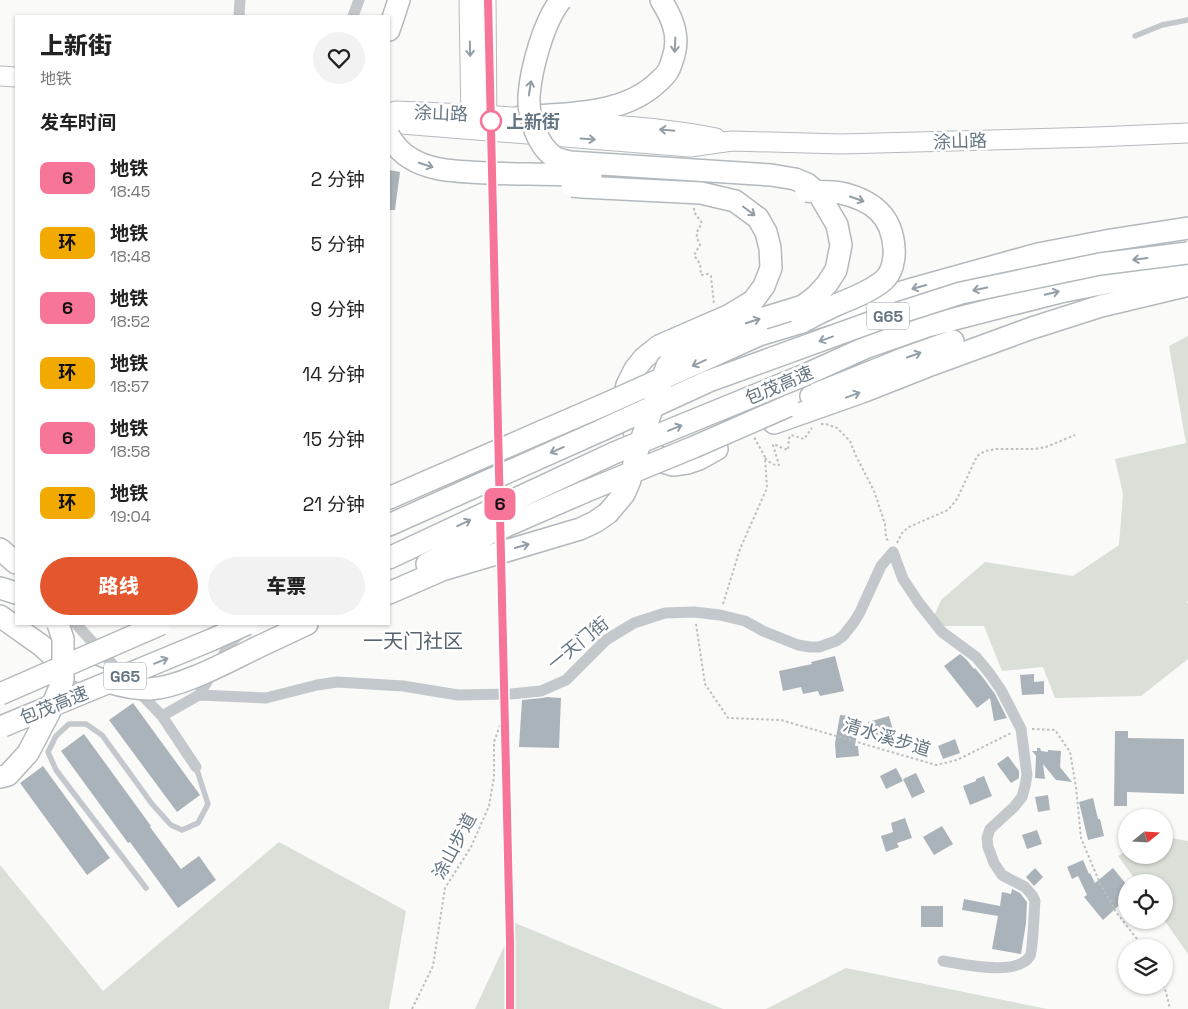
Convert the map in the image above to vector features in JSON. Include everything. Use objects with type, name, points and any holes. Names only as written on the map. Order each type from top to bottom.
[{"type":"highway","points":[[390,27],[399,0]]},
{"type":"highway","points":[[390,583],[438,565],[580,529],[608,513],[624,494],[630,480],[636,455],[667,366],[683,350],[701,341],[748,323],[803,306],[827,284],[836,270],[841,246],[837,225],[819,194],[807,184],[795,179],[771,175],[570,162],[557,159],[548,152],[536,133],[529,97],[539,48],[549,20],[561,0]]},
{"type":"highway","points":[[520,117],[601,109],[619,104],[650,89],[668,72],[676,52],[676,32],[669,13],[661,0]]},
{"type":"highway","points":[[390,137],[409,158],[434,168],[451,171],[582,176],[830,192],[862,200],[877,208],[891,230],[894,242],[894,257],[886,279],[872,289],[802,322]]},
{"type":"highway","points":[[495,174],[582,188],[701,193],[735,202],[758,218],[766,232],[770,248],[771,268],[764,286],[753,301],[728,316],[659,346],[644,358],[635,369],[627,385],[624,397],[636,436],[663,462],[673,465],[699,459],[774,424],[1032,328],[1187,282]]},
{"type":"highway","points":[[390,497],[416,479],[480,450],[540,433],[759,335],[912,289],[1038,254],[1188,228]]},
{"type":"highway","name":"包茂高速","points":[[390,525],[708,381],[880,319],[961,293],[1100,264],[1188,253]]},
{"type":"highway","name":"包茂高速","points":[[390,558],[614,453],[807,374],[867,347],[927,326],[1060,292],[1136,277],[1187,282]]},
{"type":"highway","points":[[390,592],[524,518],[900,360],[977,333],[1052,311],[1187,282]]},
{"type":"highway","points":[[390,484],[416,479]]},
{"type":"highway","points":[[0,549],[15,562]]},
{"type":"highway","points":[[0,588],[15,593]]},
{"type":"highway","points":[[0,616],[42,646],[55,658],[79,671],[126,687],[151,689],[174,684],[200,675],[305,625]]},
{"type":"highway","points":[[0,778],[8,775],[28,753],[49,713],[62,680],[63,639],[58,625]]},
{"type":"highway","points":[[8,690],[125,625]]},
{"type":"highway","name":"包茂高速","points":[[8,690],[159,625]]},
{"type":"highway","name":"包茂高速","points":[[2,727],[245,625]]},
{"type":"highway","points":[[287,634],[315,625]]},
{"type":"main road","points":[[470,0],[479,122]]},
{"type":"main road","points":[[479,122],[486,0]]},
{"type":"main road","points":[[0,65],[15,66]]},
{"type":"main road","points":[[0,76],[15,77]]},
{"type":"main road","name":"涂山路","points":[[390,111],[690,146],[732,142],[841,144],[1188,133]]},
{"type":"main road","name":"涂山路","points":[[390,123],[479,122],[520,117],[688,132],[732,142]]},
{"type":"street","points":[[239,15],[240,0]]},
{"type":"street","points":[[353,15],[359,0]]},
{"type":"street","points":[[893,552],[903,578],[918,603],[942,632],[976,657],[1001,690],[1021,729],[1027,775],[1022,797],[990,829],[987,838],[991,855],[1002,875],[1025,887],[1035,901],[1031,955],[1024,962],[1014,967],[998,969],[943,962]]},
{"type":"street","name":"一天门街","points":[[199,695],[266,698],[337,682],[403,686],[458,695],[511,694],[541,691],[566,680],[606,640],[634,623],[666,613],[694,612],[720,615],[745,621],[763,631],[804,647],[819,647],[836,641],[843,636],[854,622],[881,566],[893,552]]},
{"type":"street","points":[[77,625],[162,716],[196,767]]},
{"type":"street","points":[[162,716],[199,695],[230,642],[252,625]]},
{"type":"lane","points":[[1135,36],[1162,25],[1188,20]]},
{"type":"lane","points":[[146,888],[56,770],[48,752],[56,736],[69,724],[86,724],[102,735],[152,804],[172,825],[182,830],[198,824],[208,804],[196,767]]},
{"type":"path","points":[[694,212],[702,223],[696,236],[700,245],[694,255],[700,264],[701,275]]},
{"type":"path","points":[[720,615],[740,549],[767,488],[764,457],[771,463],[779,465],[773,445],[788,450],[791,435],[804,439],[811,428],[817,424],[826,424],[837,428],[850,441],[874,491],[885,524],[886,537],[893,552]]},
{"type":"path","points":[[893,552],[902,533],[909,526],[948,510],[957,499],[977,456],[985,451],[1046,447],[1074,435]]},
{"type":"path","name":"清水溪步道","points":[[694,612],[705,684],[728,718],[781,720],[936,765],[957,760],[1021,729],[1055,730],[1070,752],[1076,787],[1081,838],[1099,881],[1116,912],[1137,939]]},
{"type":"path","name":"涂山步道","points":[[412,1009],[433,966],[445,888],[471,847],[489,806],[494,777],[494,742],[511,694]]},
{"type":"path","points":[[1166,994],[1170,1009]]},
{"type":"shaded area","points":[[1188,336],[1188,601],[1186,602],[1188,603],[1188,659],[1141,696],[1055,698],[1043,667],[1002,671],[984,626],[930,626],[941,600],[985,562],[1073,576],[1119,545],[1123,494],[1115,459],[1186,443],[1169,346]]},
{"type":"shaded area","points":[[1173,838],[1188,841],[1188,954],[1170,929],[1173,929],[1173,874],[1131,874],[1124,864],[1173,864]]},
{"type":"shaded area","points":[[279,842],[406,911],[389,1009],[0,1009],[0,865],[103,991]]},
{"type":"shaded area","points":[[515,923],[723,1009],[475,1009]]},
{"type":"shaded area","points":[[846,968],[1047,1009],[766,1009]]},
{"type":"building","points":[[390,170],[400,172],[395,210],[390,210]]},
{"type":"building","points":[[960,654],[984,679],[995,694],[1007,718],[994,721],[990,698],[977,708],[944,666]]},
{"type":"building","points":[[835,656],[844,691],[820,696],[818,691],[803,694],[801,687],[783,691],[779,671],[812,664],[811,662]]},
{"type":"building","points":[[1034,674],[1034,682],[1044,681],[1044,694],[1022,695],[1020,675]]},
{"type":"building","points":[[547,697],[561,698],[559,748],[519,747],[522,700]]},
{"type":"building","points":[[133,703],[200,795],[177,812],[109,720]]},
{"type":"building","points":[[840,715],[849,716],[848,723],[857,724],[855,746],[858,746],[859,756],[836,758],[835,743]]},
{"type":"building","points":[[889,716],[893,730],[873,736],[868,722]]},
{"type":"building","points":[[1115,731],[1128,731],[1128,738],[1184,739],[1184,794],[1127,792],[1127,806],[1114,806]]},
{"type":"building","points":[[84,734],[181,869],[199,856],[216,880],[178,908],[61,751]]},
{"type":"building","points":[[955,739],[960,753],[943,759],[938,746]]},
{"type":"building","points":[[1037,748],[1048,752],[1048,750],[1061,751],[1060,767],[1072,782],[1056,780],[1043,764],[1045,779],[1035,778],[1036,756],[1032,751],[1037,751]]},
{"type":"building","points":[[1008,756],[1019,771],[1019,778],[1011,783],[997,764]]},
{"type":"building","points":[[43,766],[110,858],[87,875],[20,783]]},
{"type":"building","points":[[896,768],[903,781],[886,789],[880,776]]},
{"type":"building","points":[[916,773],[925,792],[912,798],[903,779]]},
{"type":"building","points":[[984,776],[992,796],[970,805],[963,786]]},
{"type":"building","points":[[1048,795],[1050,810],[1038,812],[1035,797]]},
{"type":"building","points":[[1093,798],[1104,836],[1088,840],[1079,802]]},
{"type":"building","points":[[905,818],[912,838],[897,843],[899,847],[886,852],[881,836],[893,832],[891,823]]},
{"type":"building","points":[[942,826],[953,844],[934,855],[923,837]]},
{"type":"building","points":[[1037,830],[1042,844],[1027,849],[1022,835]]},
{"type":"building","points":[[1083,860],[1095,883],[1113,868],[1118,874],[1118,906],[1103,920],[1084,897],[1087,895],[1078,876],[1072,879],[1067,867]]},
{"type":"building","points":[[1035,868],[1043,877],[1034,886],[1026,877]]},
{"type":"building","points":[[1012,889],[1020,893],[1027,902],[1021,954],[992,949],[998,916],[962,910],[964,899],[1000,906],[1002,892],[1011,894]]},
{"type":"building","points":[[921,906],[943,906],[943,927],[921,927]]},
{"type":"metro line","name":"6","points":[[488,0],[510,1009]]},
{"type":"place","name":"上新街","points":[[491,121]]},
{"type":"district","name":"一天门社区","points":[[413,641]]}]
